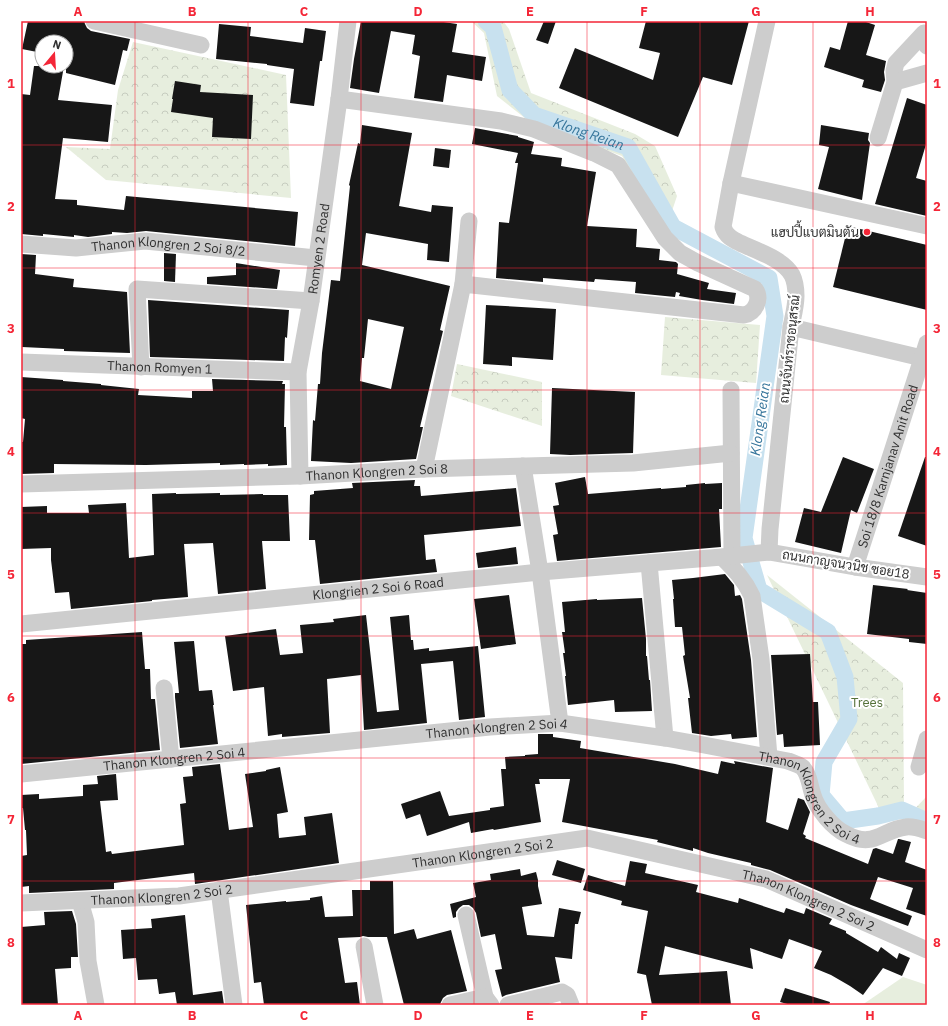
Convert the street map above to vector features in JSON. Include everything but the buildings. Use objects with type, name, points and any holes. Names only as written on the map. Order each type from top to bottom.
[{"type":"street","points":[[94,21],[201,45]]},
{"type":"street","name":"Romyen 2 Road","points":[[300,476],[298,372],[311,302],[339,99],[348,21]]},
{"type":"street","name":"ถนนจันท์ราชอนุสรณ์","points":[[767,21],[731,183],[723,227],[725,232],[733,240],[774,259],[784,266],[792,276],[795,284],[796,296],[791,327],[767,552]]},
{"type":"street","points":[[878,138],[895,82],[894,71],[896,63],[924,33],[927,46]]},
{"type":"street","points":[[895,82],[927,73]]},
{"type":"street","points":[[339,99],[501,121],[534,129],[594,153],[618,165],[665,238],[680,253],[698,264],[755,289],[758,294],[758,300],[752,312],[744,315],[463,284]]},
{"type":"street","points":[[731,183],[927,226]]},
{"type":"street","points":[[424,469],[463,284],[469,221]]},
{"type":"street","name":"Thanon Klongren 2 Soi 8/2","points":[[21,244],[76,248],[145,241],[316,258]]},
{"type":"street","points":[[141,367],[137,289],[311,302]]},
{"type":"street","points":[[791,327],[925,350]]},
{"type":"street","name":"Soi 18/8 Karnjanav Anit Road","points":[[855,567],[925,350]]},
{"type":"street","name":"Thanon Romyen 1","points":[[21,362],[298,372]]},
{"type":"street","points":[[731,390],[730,556],[752,596],[761,659],[769,757]]},
{"type":"street","name":"Thanon Klongren 2 Soi 8","points":[[21,484],[300,476],[424,469],[633,463],[731,453]]},
{"type":"street","points":[[523,466],[540,572],[560,723]]},
{"type":"street","name":"ถนนกาญจนวนิช ซอย18","points":[[730,556],[767,552],[855,567],[927,577]]},
{"type":"street","name":"Klongrien 2 Soi 6 Road","points":[[21,624],[540,572],[730,556]]},
{"type":"street","points":[[650,563],[665,738]]},
{"type":"street","points":[[164,688],[171,758]]},
{"type":"street","name":"Thanon Klongren 2 Soi 4","points":[[21,774],[490,726],[560,723],[665,738],[788,761],[798,764],[806,771],[813,797],[821,812],[832,824],[844,833],[856,839],[867,840],[900,828],[907,827],[927,832]]},
{"type":"street","points":[[919,767],[927,739]]},
{"type":"street","name":"Thanon Klongren 2 Soi 2","points":[[21,903],[179,896],[587,838],[766,879],[927,950]]},
{"type":"street","points":[[219,890],[234,1005]]},
{"type":"street","points":[[80,901],[86,922],[88,961],[96,1005]]},
{"type":"street","points":[[450,1005],[488,1001],[466,915]]},
{"type":"street","points":[[364,946],[375,1005]]},
{"type":"street","points":[[508,1005],[562,992],[567,995],[571,1005]]},
{"type":"green space","points":[[471,21],[503,21],[509,29],[531,93],[635,134],[655,146],[677,196],[666,229],[622,156],[530,122],[497,96],[484,33]]},
{"type":"green space","points":[[133,42],[286,75],[291,198],[106,180],[66,147],[110,149],[118,90]]},
{"type":"green space","points":[[665,317],[760,325],[756,383],[661,375]]},
{"type":"green space","points":[[457,364],[542,382],[542,426],[451,396]]},
{"type":"green space","name":"Trees","points":[[767,575],[903,683],[904,802],[879,808]]},
{"type":"green space","points":[[927,796],[927,824],[907,817]]},
{"type":"green space","points":[[903,977],[927,985],[927,1005],[862,1005]]},
{"type":"waterway","name":"Klong Reian","points":[[486,21],[493,27],[510,90],[534,115],[628,147],[673,227],[769,278],[775,316],[744,538],[759,590],[828,632],[845,677],[849,719],[824,762],[821,795],[843,821],[878,816],[902,810],[927,821]]},
{"type":"place","name":"แฮปปี้แบตมินตัน","points":[[867,232]]}]
